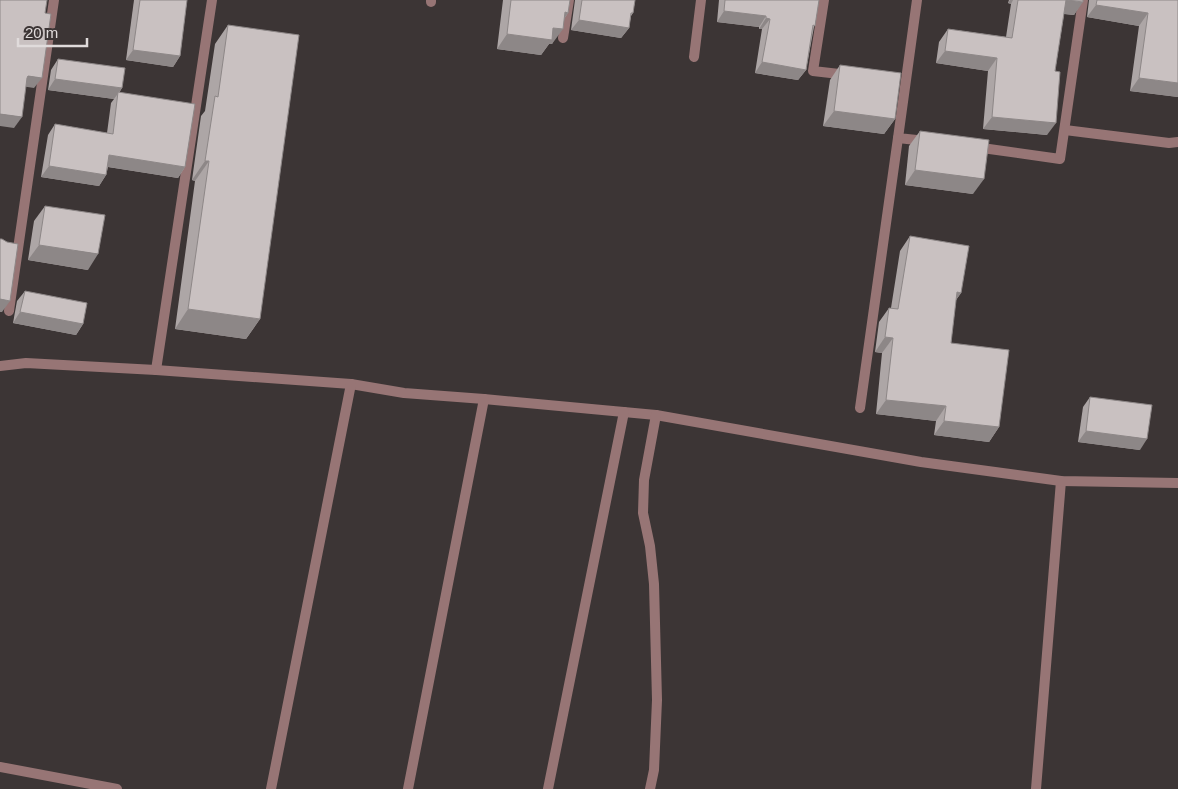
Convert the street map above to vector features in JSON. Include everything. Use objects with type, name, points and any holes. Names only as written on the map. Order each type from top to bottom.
[{"type":"street","points":[[9,311],[13,249],[54,0]]},
{"type":"street","points":[[156,370],[212,0]]},
{"type":"street","points":[[564,38],[569,0]]},
{"type":"street","points":[[694,57],[701,0]]},
{"type":"street","points":[[824,0],[813,71],[859,77]]},
{"type":"street","points":[[860,408],[898,138],[901,83],[917,0]]},
{"type":"street","points":[[963,146],[1060,159],[1083,0]]},
{"type":"street","points":[[1065,130],[1169,143],[1178,142]]},
{"type":"street","points":[[898,138],[935,142]]},
{"type":"street","points":[[0,366],[26,363],[351,384],[404,393],[484,398],[656,415],[921,462],[1061,484],[1178,483]]},
{"type":"street","points":[[271,789],[351,384]]},
{"type":"street","points":[[408,789],[484,398]]},
{"type":"street","points":[[548,789],[624,412]]},
{"type":"street","points":[[650,789],[654,770],[657,700],[654,584],[650,546],[643,513],[644,480],[656,415]]},
{"type":"street","points":[[1036,789],[1061,484]]},
{"type":"street","points":[[0,768],[117,789]]},
{"type":"building","points":[[0,0],[47,0],[45,13],[51,14],[42,78],[28,76],[22,117],[0,114]]},
{"type":"building","points":[[140,0],[187,0],[180,56],[133,50]]},
{"type":"building","points":[[511,0],[570,0],[568,13],[565,12],[563,29],[553,28],[552,40],[507,34]]},
{"type":"building","points":[[582,0],[635,0],[629,28],[579,20]]},
{"type":"building","points":[[725,0],[819,0],[806,70],[762,62],[770,19],[766,18],[766,16],[724,11]]},
{"type":"building","points":[[1018,0],[1066,0],[1055,71],[1060,72],[1056,123],[992,117],[997,58],[945,51],[948,29],[1012,38]]},
{"type":"building","points":[[1067,0],[1083,0],[1083,2]]},
{"type":"building","points":[[1097,0],[1178,0],[1178,83],[1139,78],[1148,13],[1096,5]]},
{"type":"building","points":[[228,25],[299,35],[260,319],[188,309],[209,161],[205,161],[215,96],[218,97]]},
{"type":"building","points":[[58,59],[125,68],[122,88],[55,79]]},
{"type":"building","points":[[840,65],[901,73],[895,119],[834,111]]},
{"type":"building","points":[[118,92],[195,104],[185,167],[109,155],[106,175],[49,166],[55,124],[113,134]]},
{"type":"building","points":[[920,131],[989,140],[984,179],[915,170]]},
{"type":"building","points":[[45,206],[105,215],[98,254],[39,245]]},
{"type":"building","points":[[910,236],[969,246],[961,293],[957,292],[951,343],[1009,350],[999,427],[944,421],[946,406],[886,400],[893,338],[885,337],[889,308],[898,309]]},
{"type":"building","points":[[0,239],[18,244],[10,301],[0,299]]},
{"type":"building","points":[[25,291],[87,303],[83,324],[20,312]]},
{"type":"building","points":[[1090,397],[1152,405],[1147,439],[1086,431]]}]
